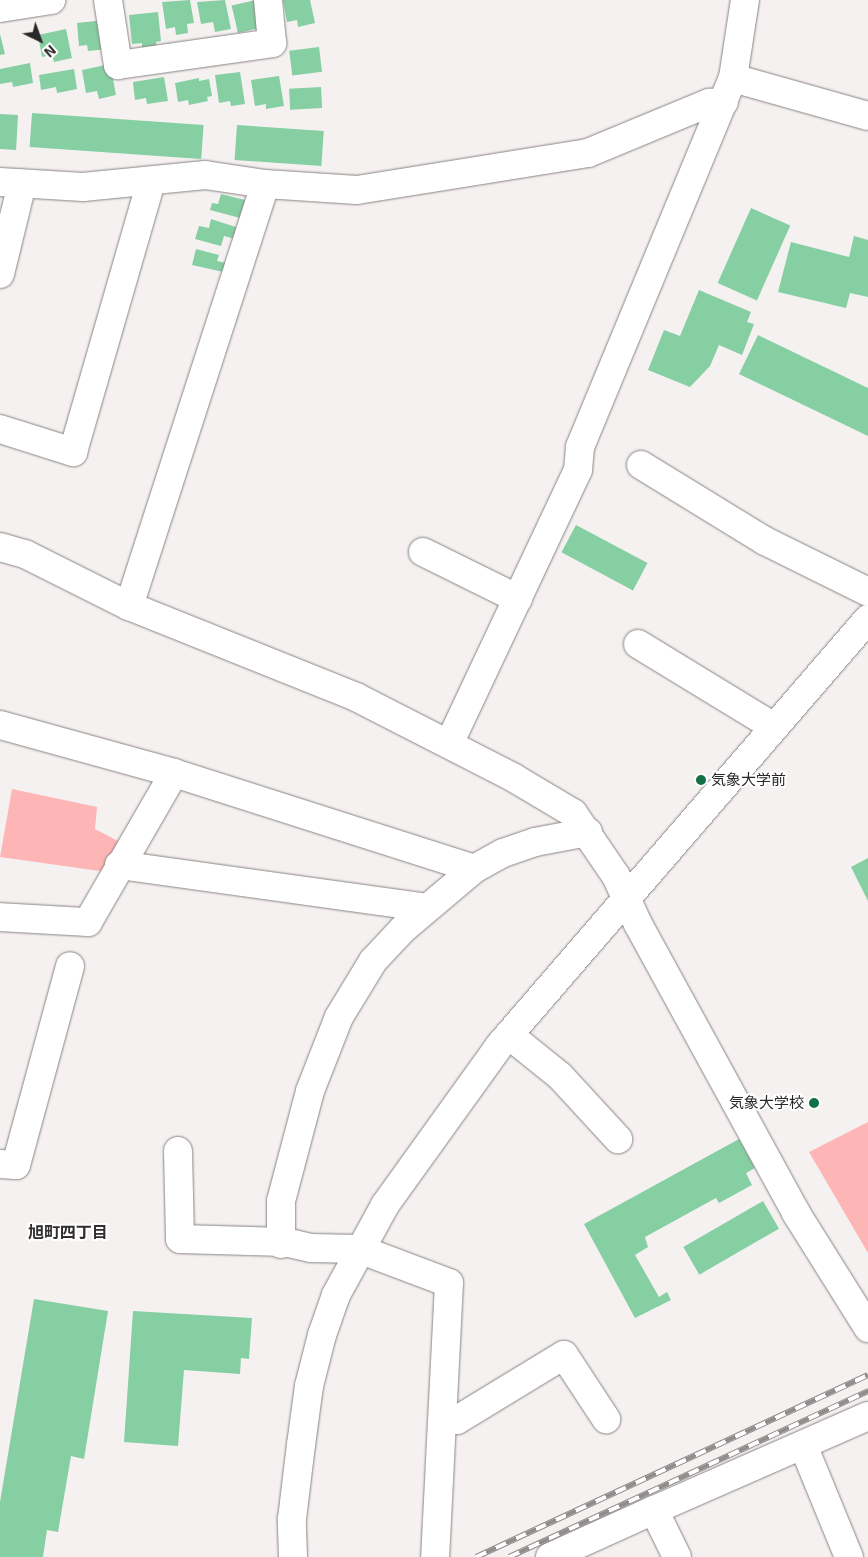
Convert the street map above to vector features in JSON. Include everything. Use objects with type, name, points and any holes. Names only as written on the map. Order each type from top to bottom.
[{"type":"street","points":[[0,8],[51,0]]},
{"type":"street","points":[[108,0],[118,65],[272,43],[268,0]]},
{"type":"street","points":[[449,744],[578,470],[580,447],[728,90],[745,0]]},
{"type":"street","points":[[0,274],[11,183],[83,187],[205,175],[265,184],[357,190],[588,153],[709,102],[728,90],[868,116]]},
{"type":"street","points":[[0,429],[73,452],[150,180]]},
{"type":"street","points":[[129,606],[265,184]]},
{"type":"street","points":[[641,465],[765,541],[868,592]]},
{"type":"street","points":[[0,547],[25,554],[129,606],[356,697],[449,744],[573,813],[588,832],[627,899],[796,1213],[868,1328]]},
{"type":"street","points":[[423,552],[518,599]]},
{"type":"street","points":[[294,1557],[292,1519],[309,1386],[336,1295],[359,1249],[428,1142],[509,1035],[868,619]]},
{"type":"street","points":[[638,644],[774,727]]},
{"type":"street","points":[[0,725],[174,773],[474,869]]},
{"type":"street","points":[[0,917],[88,922],[119,865],[174,773]]},
{"type":"street","points":[[280,1244],[281,1201],[290,1160],[325,1048],[357,984],[373,962],[427,908],[474,869],[503,853],[535,842],[588,832]]},
{"type":"street","points":[[119,865],[427,908]]},
{"type":"street","points":[[0,1164],[16,1165],[70,966]]},
{"type":"street","points":[[509,1035],[560,1076],[618,1139]]},
{"type":"street","points":[[178,1151],[180,1239],[359,1249],[449,1283],[444,1419],[435,1557]]},
{"type":"street","points":[[444,1419],[457,1420],[564,1355],[606,1419]]},
{"type":"street","points":[[550,1557],[868,1416]]},
{"type":"street","points":[[803,1445],[849,1557]]},
{"type":"street","points":[[654,1510],[677,1557]]},
{"type":"shaded area","points":[[12,789],[97,807],[95,829],[118,841],[107,872],[0,857]]},
{"type":"shaded area","points":[[868,1122],[868,1253],[809,1152]]},
{"type":"building","points":[[190,0],[194,23],[187,24],[188,33],[176,35],[175,27],[166,29],[162,2]]},
{"type":"building","points":[[225,0],[231,29],[215,32],[213,22],[201,24],[197,2]]},
{"type":"building","points":[[256,0],[262,27],[238,33],[232,6]]},
{"type":"building","points":[[283,0],[310,0],[315,23],[298,27],[297,20],[287,22]]},
{"type":"building","points":[[158,12],[161,41],[156,42],[157,49],[142,51],[142,43],[132,44],[129,15]]},
{"type":"building","points":[[105,20],[108,49],[88,51],[87,45],[79,46],[77,23]]},
{"type":"building","points":[[66,29],[72,58],[54,62],[52,55],[42,57],[38,35]]},
{"type":"building","points":[[0,34],[5,54],[0,55]]},
{"type":"building","points":[[319,47],[322,72],[292,75],[289,51]]},
{"type":"building","points":[[30,63],[33,83],[13,87],[12,82],[0,84],[0,69]]},
{"type":"building","points":[[110,64],[116,95],[99,99],[97,91],[86,93],[82,70]]},
{"type":"building","points":[[74,69],[77,89],[57,93],[56,87],[41,90],[39,75]]},
{"type":"building","points":[[240,72],[245,104],[231,106],[230,101],[219,103],[215,75]]},
{"type":"building","points":[[279,76],[284,106],[266,109],[266,104],[255,106],[251,80]]},
{"type":"building","points":[[164,77],[168,101],[147,104],[146,98],[135,100],[133,82]]},
{"type":"building","points":[[199,78],[199,81],[209,79],[212,96],[207,97],[208,101],[189,105],[188,100],[178,102],[175,83]]},
{"type":"building","points":[[321,87],[322,108],[290,110],[289,89]]},
{"type":"building","points":[[32,113],[204,125],[201,159],[30,147]]},
{"type":"building","points":[[0,114],[18,115],[16,150],[0,149]]},
{"type":"building","points":[[237,125],[324,131],[321,166],[235,160]]},
{"type":"building","points":[[221,194],[245,200],[240,218],[210,210],[212,203],[218,204]]},
{"type":"building","points":[[751,208],[790,225],[757,300],[718,283]]},
{"type":"building","points":[[211,219],[242,229],[239,240],[224,236],[221,246],[195,239],[199,226],[209,228]]},
{"type":"building","points":[[854,236],[868,240],[868,297],[850,293],[846,308],[778,292],[791,242],[849,257]]},
{"type":"building","points":[[196,249],[219,255],[217,261],[231,264],[228,273],[192,265]]},
{"type":"building","points":[[699,290],[751,312],[747,322],[754,324],[742,355],[719,345],[710,366],[690,387],[648,370],[664,330],[680,336]]},
{"type":"building","points":[[758,335],[868,388],[868,436],[739,374]]},
{"type":"building","points":[[576,525],[648,563],[633,590],[561,552]]},
{"type":"building","points":[[868,858],[868,901],[851,867]]},
{"type":"building","points":[[739,1139],[755,1168],[746,1173],[752,1185],[719,1203],[716,1198],[645,1237],[648,1247],[635,1255],[659,1297],[667,1292],[671,1300],[635,1318],[584,1224]]},
{"type":"building","points":[[763,1201],[779,1229],[699,1275],[683,1247]]},
{"type":"building","points":[[34,1299],[108,1311],[84,1459],[71,1456],[58,1532],[47,1530],[43,1557],[0,1557],[0,1502]]},
{"type":"building","points":[[133,1311],[252,1318],[249,1359],[241,1358],[240,1374],[184,1370],[178,1446],[124,1442]]},
{"type":"railway","points":[[476,1557],[868,1375]]},
{"type":"railway","points":[[509,1557],[868,1391]]},
{"type":"place","name":"気象大学前","points":[[701,780]]},
{"type":"place","name":"気象大学校","points":[[814,1103]]},
{"type":"district","name":"旭町四丁目","points":[[68,1232]]}]
